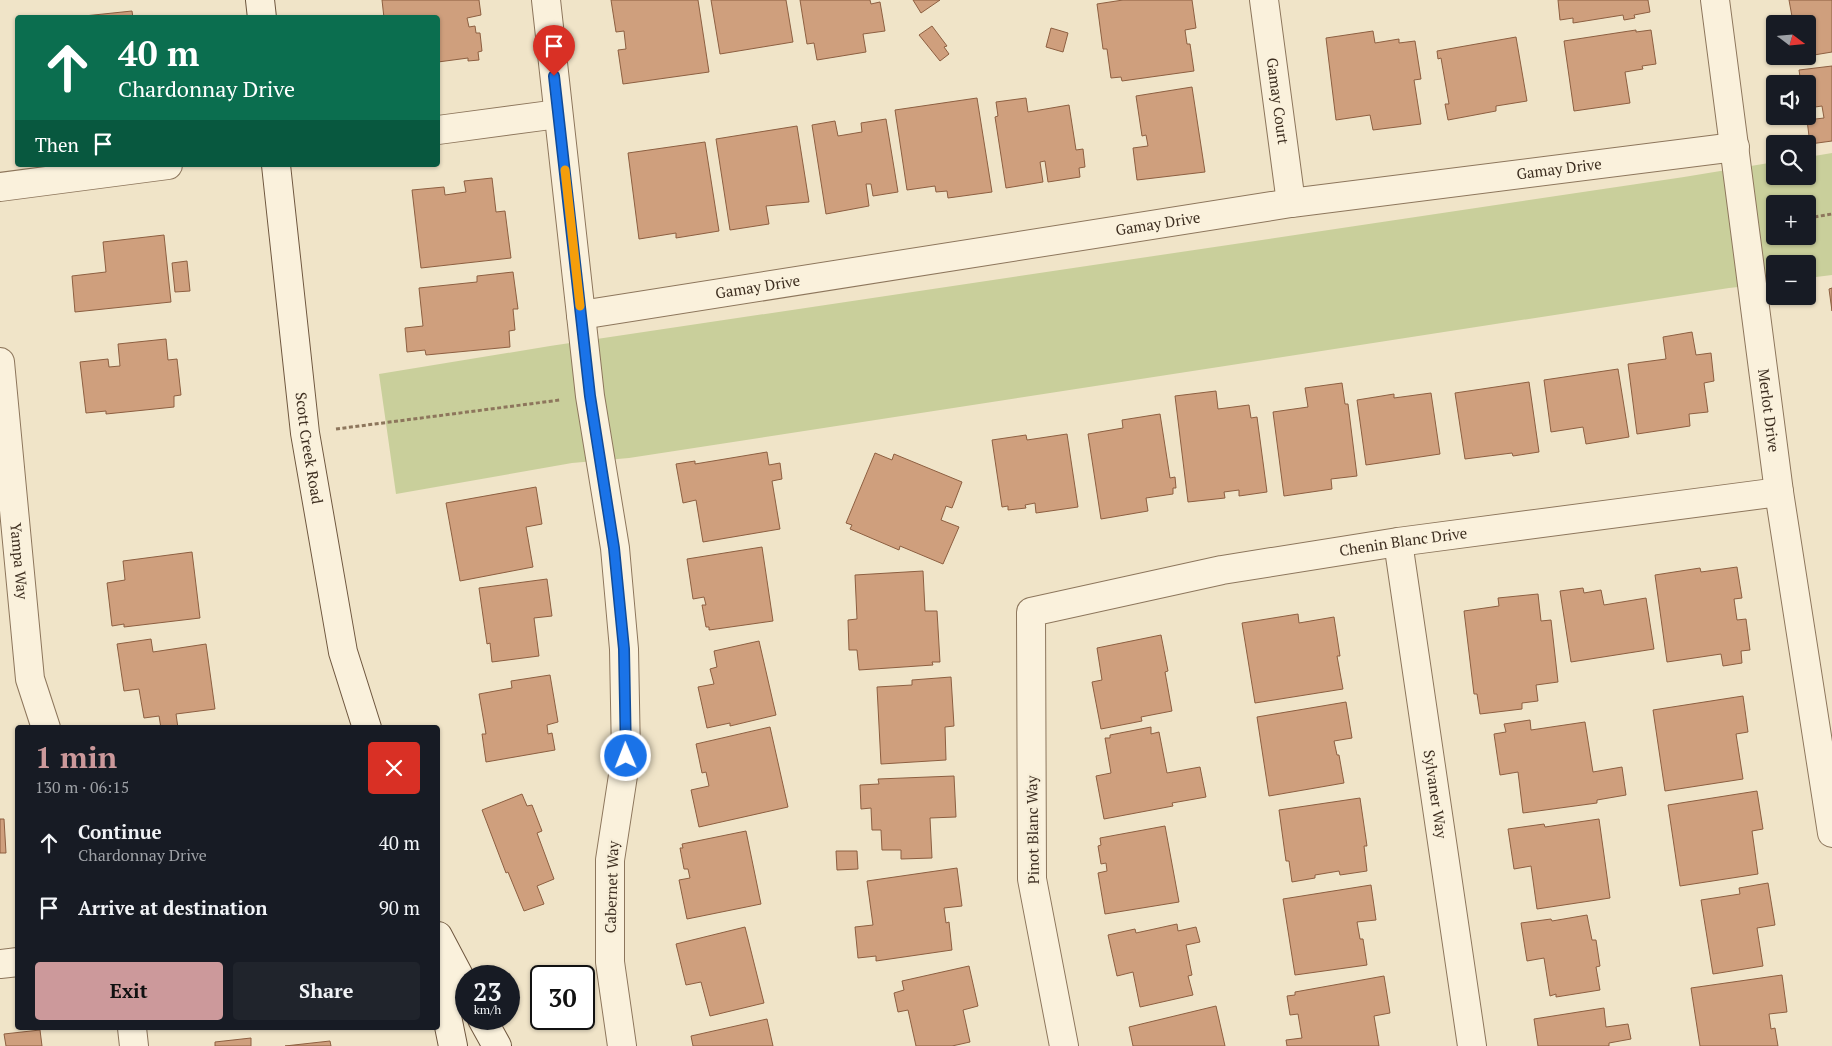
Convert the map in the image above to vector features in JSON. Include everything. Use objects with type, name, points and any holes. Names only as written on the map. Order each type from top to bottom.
[{"type":"street","points":[[260,0],[262,15]]},
{"type":"street","name":"Cabernet Way","points":[[546,0],[590,396],[614,548],[624,649],[626,756],[610,860],[610,962],[622,1046]]},
{"type":"street","name":"Gamay Court","points":[[1264,0],[1291,203]]},
{"type":"street","name":"Merlot Drive","points":[[1716,0],[1778,492],[1831,826]]},
{"type":"street","points":[[440,130],[558,114]]},
{"type":"street","name":"Gamay Drive","points":[[581,315],[1291,203],[1735,147]]},
{"type":"street","points":[[0,187],[153,167]]},
{"type":"street","name":"Scott Creek Road","points":[[276,167],[305,433],[343,652],[366,725]]},
{"type":"street","name":"Yampa Way","points":[[0,362],[30,679],[45,725]]},
{"type":"street","name":"Chenin Blanc Drive","points":[[1031,612],[1222,570],[1398,542],[1778,492]]},
{"type":"street","name":"Sylvaner Way","points":[[1398,542],[1472,1046]]},
{"type":"street","name":"Pinot Blanc Way","points":[[1031,612],[1032,879],[1064,1046]]},
{"type":"street","points":[[440,940],[455,968]]},
{"type":"street","points":[[0,964],[15,962]]},
{"type":"street","points":[[440,982],[453,1046]]},
{"type":"street","points":[[132,1030],[134,1046]]},
{"type":"street","points":[[488,1030],[497,1046]]},
{"type":"path","points":[[1816,217],[1832,214]]},
{"type":"path","points":[[305,433],[590,396]]},
{"type":"green space","points":[[1832,153],[1832,275],[1816,277],[1816,255],[1766,255],[1766,284],[1729,288],[629,458],[572,463],[396,494],[379,374],[550,346],[1766,163],[1766,185],[1816,185],[1816,156]]},
{"type":"building","points":[[382,0],[479,0],[481,15],[467,18],[469,27],[475,26],[476,33],[480,33],[482,51],[478,52],[479,60],[468,61],[468,58],[440,62],[440,15],[384,15]]},
{"type":"building","points":[[611,0],[698,0],[709,72],[623,84],[618,50],[626,49],[624,31],[616,32]]},
{"type":"building","points":[[711,0],[786,0],[793,42],[720,54]]},
{"type":"building","points":[[800,0],[870,0],[871,4],[880,2],[885,31],[863,34],[866,52],[817,60],[814,43],[807,44]]},
{"type":"building","points":[[913,0],[940,0],[921,13]]},
{"type":"building","points":[[1123,0],[1192,0],[1196,28],[1185,30],[1187,44],[1190,44],[1194,71],[1122,81],[1121,77],[1111,78],[1107,49],[1103,49],[1097,4]]},
{"type":"building","points":[[1558,0],[1648,0],[1650,12],[1634,15],[1635,18],[1624,20],[1623,15],[1573,23],[1573,18],[1560,20]]},
{"type":"building","points":[[1789,0],[1832,0],[1832,52],[1816,55],[1816,15],[1792,15]]},
{"type":"building","points":[[132,11],[133,15],[94,15]]},
{"type":"building","points":[[932,26],[947,46],[944,47],[949,54],[940,61],[919,35]]},
{"type":"building","points":[[1051,28],[1068,33],[1063,52],[1046,47]]},
{"type":"building","points":[[1636,30],[1636,32],[1651,30],[1656,64],[1642,66],[1643,69],[1625,72],[1630,103],[1574,111],[1564,41]]},
{"type":"building","points":[[1373,31],[1375,43],[1399,39],[1399,43],[1415,41],[1421,79],[1414,80],[1421,124],[1373,130],[1370,115],[1336,120],[1326,38]]},
{"type":"building","points":[[1516,37],[1527,101],[1496,106],[1496,111],[1448,120],[1445,104],[1449,104],[1441,58],[1438,59],[1437,51]]},
{"type":"building","points":[[1832,66],[1832,141],[1816,143],[1816,135],[1809,135],[1808,125],[1816,125],[1816,119],[1824,118],[1822,106],[1816,107],[1816,75],[1800,75],[1799,70]]},
{"type":"building","points":[[1192,87],[1205,172],[1137,180],[1133,148],[1148,146],[1146,135],[1142,136],[1136,96]]},
{"type":"building","points":[[977,98],[992,192],[948,198],[947,191],[936,192],[935,186],[907,190],[895,110]]},
{"type":"building","points":[[1026,98],[1028,112],[1069,105],[1076,150],[1083,149],[1085,167],[1079,168],[1080,177],[1048,182],[1045,161],[1040,162],[1043,182],[1006,188],[995,117],[998,116],[996,102]]},
{"type":"building","points":[[886,119],[898,192],[873,196],[871,184],[866,184],[869,206],[826,214],[812,125],[835,121],[838,136],[862,132],[861,123]]},
{"type":"building","points":[[797,126],[809,202],[766,206],[769,224],[730,230],[716,139]]},
{"type":"building","points":[[705,142],[719,231],[676,238],[676,233],[639,239],[628,153]]},
{"type":"building","points":[[492,178],[496,212],[505,211],[511,258],[421,268],[412,190],[444,187],[445,195],[466,192],[464,181]]},
{"type":"building","points":[[164,235],[171,302],[75,312],[72,276],[106,272],[103,242]]},
{"type":"building","points":[[187,261],[190,291],[175,292],[172,263]]},
{"type":"building","points":[[513,272],[518,309],[513,309],[515,330],[509,331],[510,347],[426,355],[425,350],[407,352],[405,328],[423,326],[419,288],[477,282],[477,276]]},
{"type":"building","points":[[1832,288],[1832,311],[1829,289]]},
{"type":"building","points":[[1692,332],[1696,355],[1711,353],[1714,381],[1704,383],[1708,412],[1689,414],[1690,426],[1637,434],[1628,364],[1666,359],[1663,337]]},
{"type":"building","points":[[166,339],[168,360],[177,359],[181,395],[174,396],[174,407],[106,414],[106,411],[86,413],[80,362],[108,359],[109,367],[120,366],[118,344]]},
{"type":"building","points":[[1618,369],[1629,437],[1586,444],[1583,427],[1551,432],[1544,380]]},
{"type":"building","points":[[1529,382],[1539,452],[1513,456],[1512,453],[1465,459],[1455,393]]},
{"type":"building","points":[[1342,383],[1345,404],[1348,404],[1357,476],[1331,479],[1332,489],[1284,496],[1273,412],[1308,407],[1305,388]]},
{"type":"building","points":[[1216,391],[1218,409],[1249,405],[1251,418],[1257,417],[1267,492],[1239,496],[1239,490],[1224,492],[1225,498],[1188,502],[1175,396]]},
{"type":"building","points":[[1431,393],[1440,454],[1366,465],[1357,400],[1394,394],[1394,398]]},
{"type":"building","points":[[1160,414],[1170,478],[1175,477],[1176,488],[1173,488],[1173,494],[1146,498],[1148,511],[1101,519],[1088,434],[1123,428],[1122,420]]},
{"type":"building","points":[[1067,434],[1078,507],[1036,513],[1035,503],[1025,505],[1026,508],[1008,510],[1008,506],[1002,507],[992,440],[1026,435],[1027,440]]},
{"type":"building","points":[[767,452],[769,465],[780,463],[782,479],[772,481],[780,529],[703,542],[696,500],[683,503],[676,464],[695,461],[695,464]]},
{"type":"building","points":[[875,453],[892,460],[894,454],[962,482],[952,508],[946,506],[941,520],[959,527],[943,564],[900,546],[899,550],[850,529],[852,525],[846,523]]},
{"type":"building","points":[[536,487],[542,524],[526,527],[533,567],[460,581],[446,503]]},
{"type":"building","points":[[762,547],[773,621],[709,630],[709,627],[706,627],[702,605],[706,605],[704,597],[693,599],[687,559]]},
{"type":"building","points":[[192,552],[200,618],[124,627],[124,624],[112,626],[107,583],[125,580],[123,561]]},
{"type":"building","points":[[1737,567],[1742,598],[1734,599],[1737,620],[1746,619],[1750,650],[1741,651],[1742,663],[1723,666],[1721,654],[1667,662],[1655,575],[1700,568],[1701,572]]},
{"type":"building","points":[[923,571],[925,611],[937,611],[940,662],[932,662],[933,665],[859,670],[857,650],[849,650],[848,620],[857,619],[855,575]]},
{"type":"building","points":[[547,579],[552,616],[534,618],[539,656],[492,662],[490,643],[487,644],[479,588]]},
{"type":"building","points":[[1583,588],[1584,593],[1601,590],[1604,605],[1646,598],[1654,649],[1571,662],[1560,591]]},
{"type":"building","points":[[1538,594],[1541,621],[1551,620],[1558,682],[1536,685],[1538,701],[1522,703],[1522,709],[1480,714],[1477,694],[1474,694],[1464,611],[1499,606],[1498,598]]},
{"type":"building","points":[[1298,614],[1299,623],[1334,617],[1340,656],[1337,656],[1343,689],[1255,703],[1242,623]]},
{"type":"building","points":[[1161,635],[1168,671],[1165,672],[1172,711],[1141,717],[1142,721],[1101,729],[1092,682],[1102,680],[1097,648]]},
{"type":"building","points":[[151,639],[153,652],[206,644],[215,709],[176,714],[178,725],[160,725],[159,716],[144,718],[139,689],[124,691],[117,644]]},
{"type":"building","points":[[759,641],[776,715],[730,726],[730,723],[707,728],[698,687],[714,684],[710,669],[717,667],[714,651]]},
{"type":"building","points":[[550,675],[558,722],[547,725],[548,734],[552,733],[555,750],[486,762],[482,734],[486,734],[479,694],[512,688],[511,681]]},
{"type":"building","points":[[951,677],[954,726],[945,727],[946,760],[881,764],[877,687],[912,685],[912,680]]},
{"type":"building","points":[[1743,696],[1748,732],[1736,734],[1743,779],[1665,791],[1653,710]]},
{"type":"building","points":[[1346,702],[1352,738],[1334,741],[1337,755],[1339,755],[1344,783],[1269,796],[1257,717]]},
{"type":"building","points":[[1530,720],[1531,730],[1585,722],[1593,772],[1622,767],[1626,795],[1597,800],[1597,803],[1523,813],[1518,772],[1500,775],[1494,734],[1506,732],[1504,724]]},
{"type":"building","points":[[770,727],[788,807],[699,827],[691,790],[709,786],[706,772],[702,773],[696,744]]},
{"type":"building","points":[[1151,727],[1151,734],[1159,732],[1167,773],[1200,767],[1206,797],[1172,803],[1173,806],[1104,819],[1096,776],[1111,773],[1105,738],[1110,738],[1110,735]]},
{"type":"building","points":[[954,776],[956,817],[930,818],[932,858],[901,859],[901,850],[882,850],[881,830],[872,830],[871,808],[861,809],[860,785],[879,784],[878,779]]},
{"type":"building","points":[[1757,791],[1763,829],[1752,831],[1758,874],[1680,886],[1668,805]]},
{"type":"building","points":[[522,794],[527,806],[532,805],[542,831],[537,833],[554,879],[537,886],[544,904],[524,911],[508,872],[506,873],[482,810]]},
{"type":"building","points":[[1360,798],[1367,846],[1364,846],[1367,871],[1340,875],[1339,871],[1315,875],[1315,878],[1292,882],[1289,861],[1286,861],[1279,810]]},
{"type":"building","points":[[0,819],[4,819],[6,853],[0,853]]},
{"type":"building","points":[[1599,819],[1610,898],[1537,909],[1531,866],[1514,869],[1508,829],[1544,824],[1545,827]]},
{"type":"building","points":[[1165,826],[1179,902],[1105,914],[1098,873],[1107,871],[1106,863],[1101,864],[1098,846],[1101,845],[1100,838]]},
{"type":"building","points":[[746,831],[761,904],[687,919],[679,880],[690,878],[688,869],[684,869],[680,848],[683,848],[682,844]]},
{"type":"building","points":[[836,851],[857,851],[858,869],[837,870]]},
{"type":"building","points":[[957,868],[962,906],[944,908],[946,923],[949,922],[952,950],[876,961],[876,956],[858,958],[855,927],[873,925],[867,881]]},
{"type":"building","points":[[1768,883],[1775,925],[1757,928],[1763,966],[1713,974],[1701,900],[1740,894],[1739,888]]},
{"type":"building","points":[[1371,885],[1376,920],[1357,922],[1360,939],[1363,939],[1367,965],[1295,975],[1283,899]]},
{"type":"building","points":[[1587,915],[1592,940],[1596,940],[1600,966],[1596,967],[1600,990],[1556,997],[1556,994],[1550,996],[1544,958],[1527,961],[1521,923],[1551,919],[1552,921]]},
{"type":"building","points":[[1177,924],[1178,931],[1196,927],[1200,942],[1186,945],[1192,975],[1188,976],[1193,995],[1140,1007],[1133,972],[1117,976],[1108,935],[1135,929],[1136,933]]},
{"type":"building","points":[[745,927],[764,1003],[710,1016],[701,982],[686,985],[676,944]]},
{"type":"building","points":[[969,966],[978,1006],[963,1010],[970,1042],[952,1046],[916,1046],[908,1010],[898,1012],[894,993],[904,990],[902,981]]},
{"type":"building","points":[[1782,975],[1787,1012],[1769,1014],[1771,1029],[1775,1028],[1778,1046],[1700,1046],[1691,988]]},
{"type":"building","points":[[1384,976],[1390,1013],[1374,1016],[1379,1046],[1287,1046],[1286,1040],[1302,1038],[1298,1014],[1290,1015],[1287,996],[1295,995],[1295,992]]},
{"type":"building","points":[[1216,1006],[1225,1046],[1133,1046],[1129,1027]]},
{"type":"building","points":[[1604,1008],[1606,1027],[1628,1024],[1631,1039],[1609,1043],[1609,1046],[1538,1046],[1534,1019]]},
{"type":"building","points":[[767,1019],[773,1046],[693,1046],[691,1036]]},
{"type":"building","points":[[40,1030],[42,1046],[6,1046],[4,1034]]},
{"type":"building","points":[[251,1038],[251,1046],[215,1046],[215,1042]]},
{"type":"building","points":[[330,1041],[331,1046],[285,1046]]},
{"type":"slow traffic","points":[[565,170],[580,306]]},
{"type":"route","points":[[554,76],[590,396],[614,548],[624,649],[626,756]]}]
